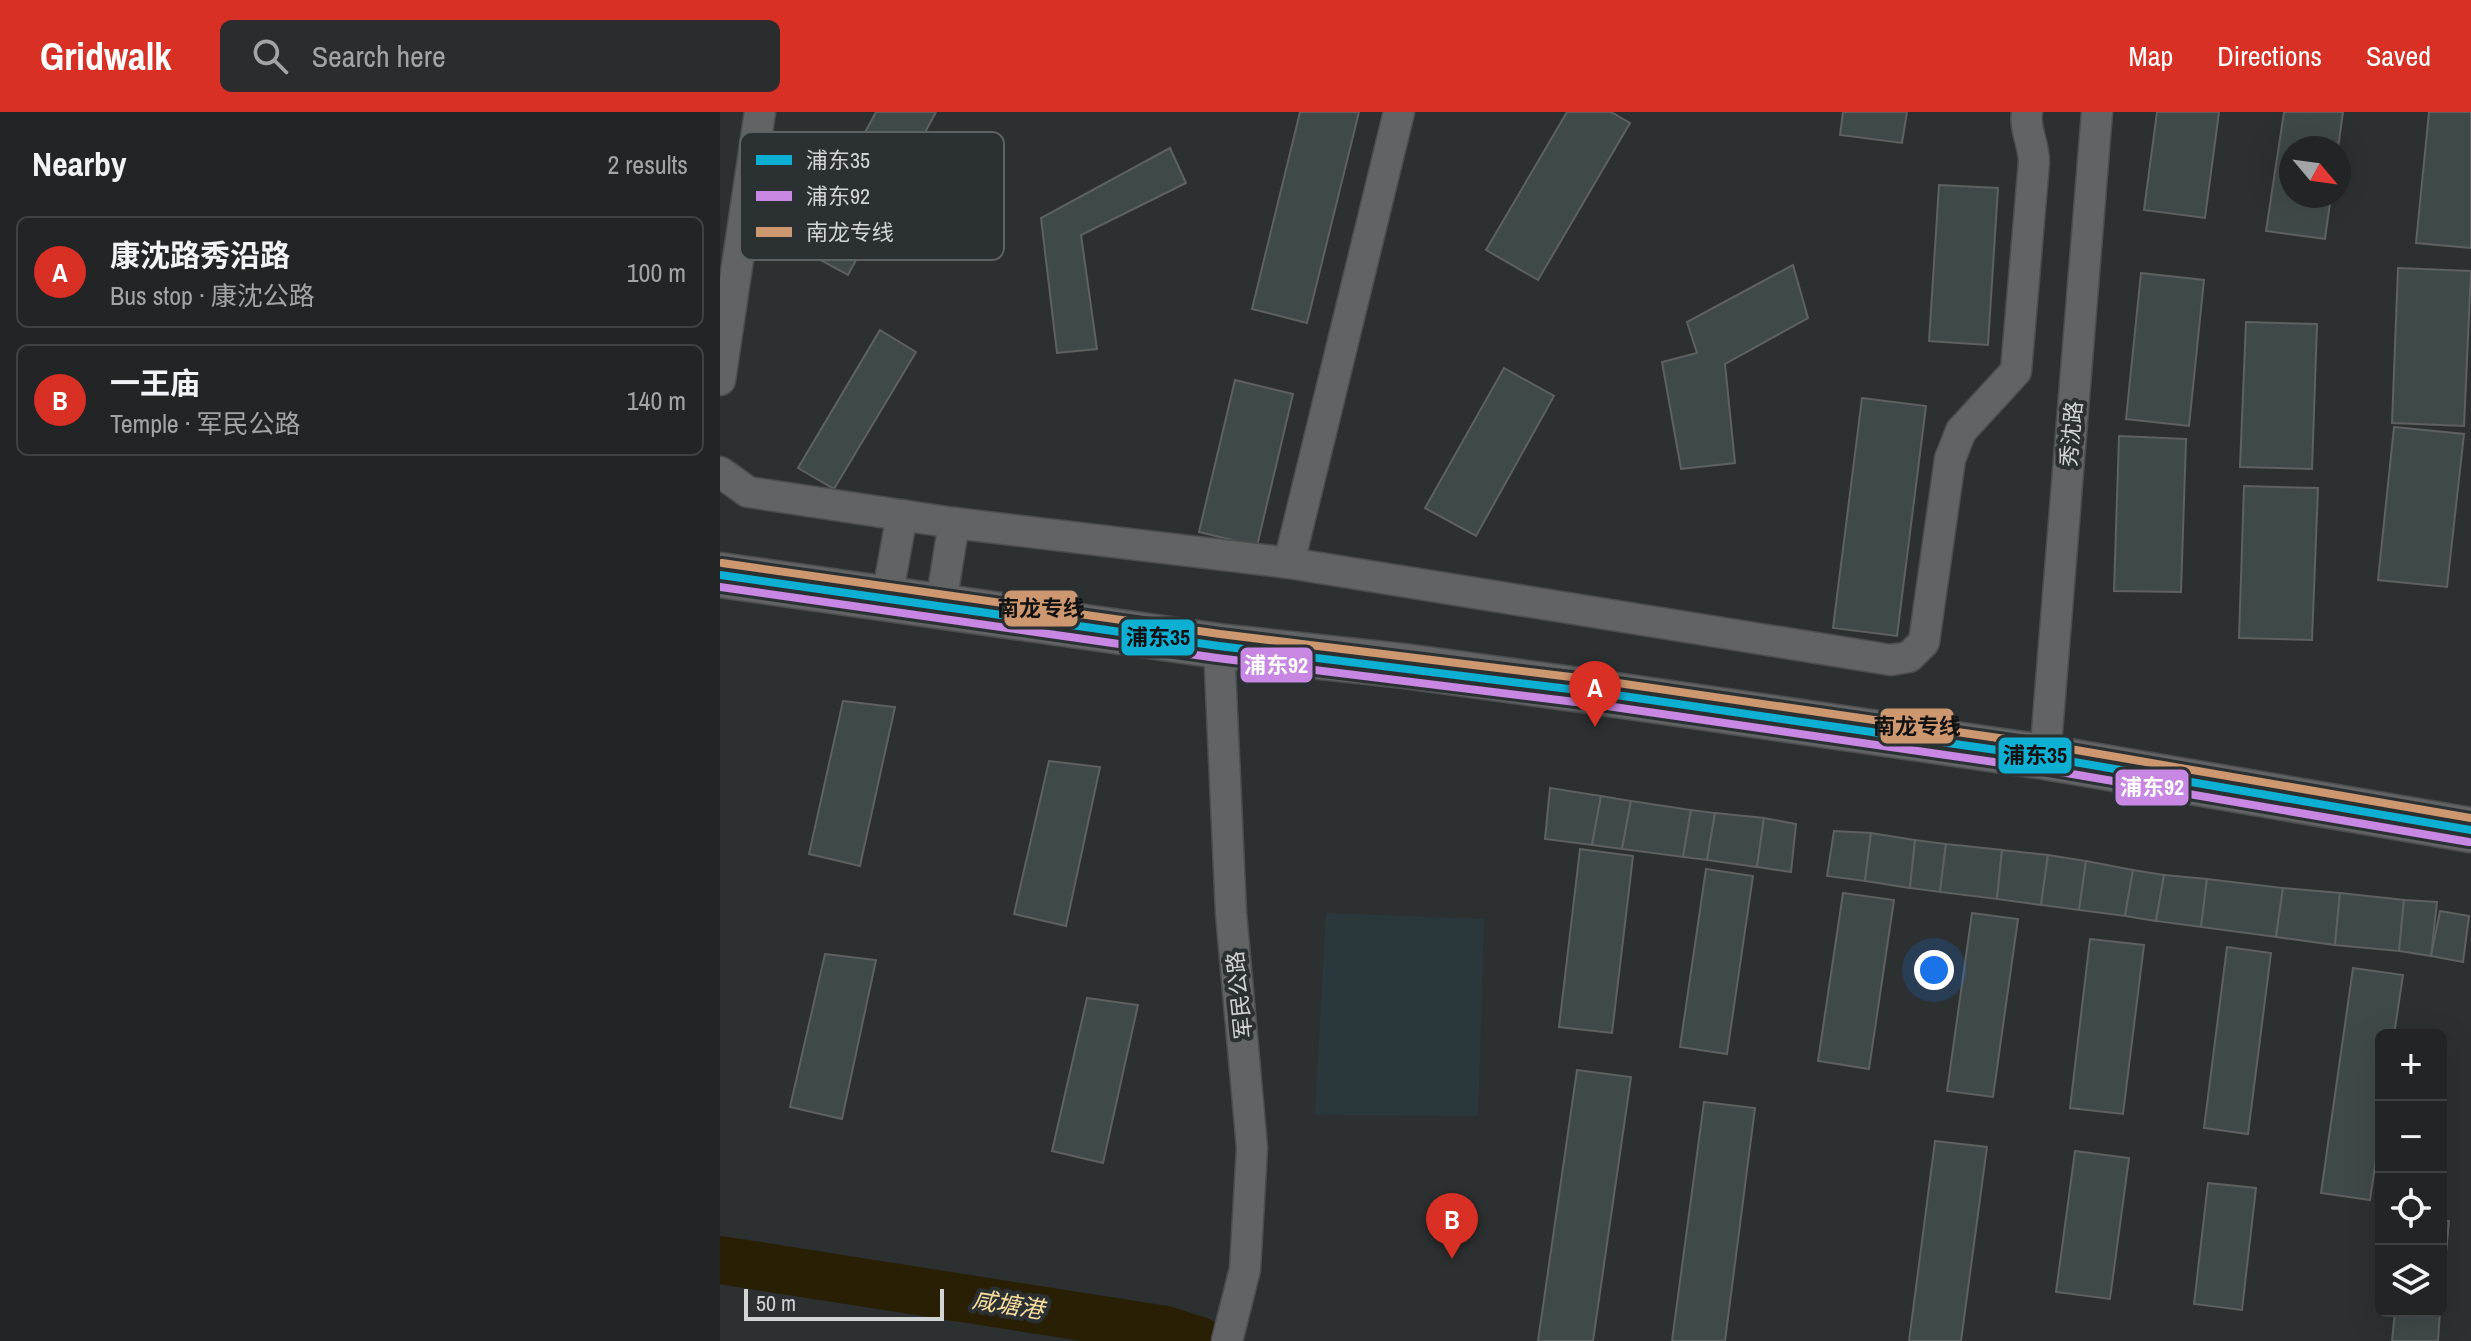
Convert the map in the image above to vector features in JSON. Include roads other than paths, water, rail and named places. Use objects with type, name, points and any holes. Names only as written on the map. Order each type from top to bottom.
[{"type":"street","points":[[757,132],[760,112]]},
{"type":"street","points":[[1289,563],[1399,112]]},
{"type":"street","points":[[720,472],[748,492],[954,523],[1289,563],[1891,660],[1909,657],[1924,642],[1950,459],[1961,431],[2016,371],[2034,153],[2025,123],[2027,112]]},
{"type":"street","name":"秀沈路","points":[[2045,757],[2097,112]]},
{"type":"street","points":[[720,380],[740,246]]},
{"type":"street","points":[[887,597],[902,515]]},
{"type":"street","points":[[941,603],[954,523]]},
{"type":"street","points":[[720,575],[941,603],[1219,646],[1404,666],[2045,757],[2471,830]]},
{"type":"street","name":"军民公路","points":[[1219,646],[1230,898],[1252,1148],[1245,1269],[1227,1341]]},
{"type":"waterway","name":"咸塘港","points":[[720,1260],[1166,1330],[1200,1341]]},
{"type":"place","name":"康沈路秀沿路","points":[[1595,727]]},
{"type":"place","name":"一王庙","points":[[1452,1259]]}]
